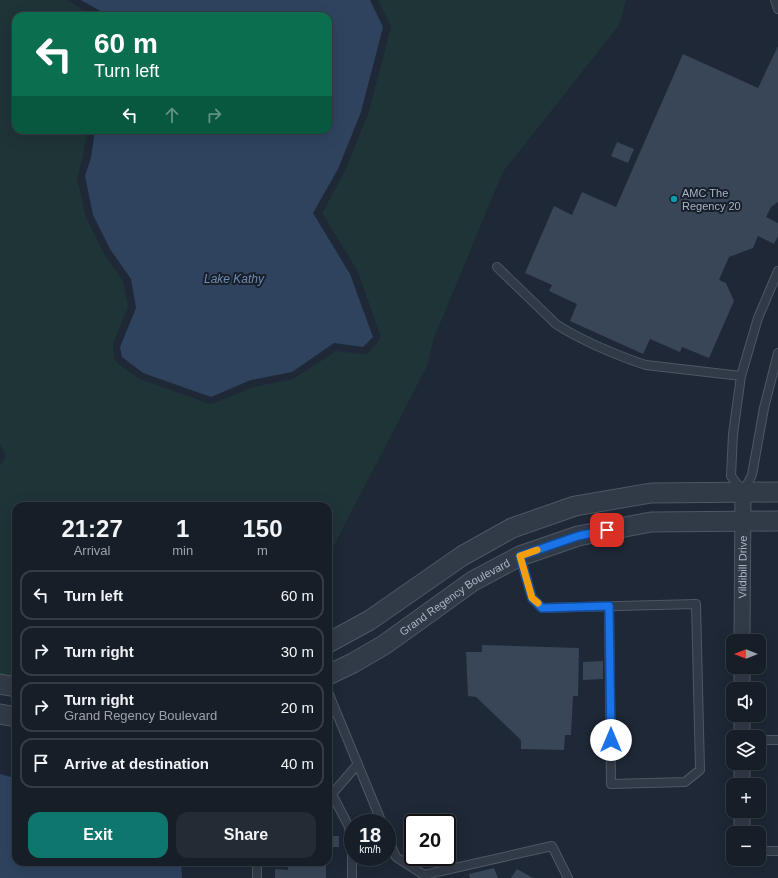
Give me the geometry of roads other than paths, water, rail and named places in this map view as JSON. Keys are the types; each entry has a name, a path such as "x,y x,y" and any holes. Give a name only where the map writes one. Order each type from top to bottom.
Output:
{"street":[{"name":"Vildibill Drive","path":"742,634 743,492"},
{"path":"332,641 370,620 462,556 512,528 576,506 651,493 778,492"},
{"name":"Grand Regency Boulevard","path":"332,673 384,645 472,581 520,556 578,536 651,522 743,520 778,521"},
{"path":"512,528 520,556"},
{"path":"0,684 12,686"},
{"path":"0,714 12,716"}],"lane":[{"path":"775,0 778,9"},
{"path":"497,267 556,324 573,335 632,361 646,365 741,376"},
{"path":"778,271 758,318 741,376 732,434 731,476 743,492 752,475 764,408 778,353"},
{"path":"520,556 532,598 542,608 609,606 696,604 700,770 685,782 611,784 609,606"},
{"path":"332,702 378,814"},
{"path":"766,740 778,740"},
{"path":"332,791 358,764"},
{"path":"332,797 349,827 352,845 352,878"},
{"path":"396,857 425,876 552,846 568,878"},
{"path":"766,851 778,851"},
{"path":"257,866 257,878"}],"water":[{"name":"Lake Kathy","path":"81,0 370,0 383,27 361,112 338,169 313,213 350,274 373,337 363,347 334,343 292,372 251,380 211,397 143,373 122,357 120,347 136,308 131,279 110,249 93,215 85,176 91,158 94,134 332,134 332,12 102,12"},
{"path":"0,774 12,777 12,866 181,866 182,878 0,878"}],"place":[{"name":"AMC The Regency 20","path":"674,199"}]}
